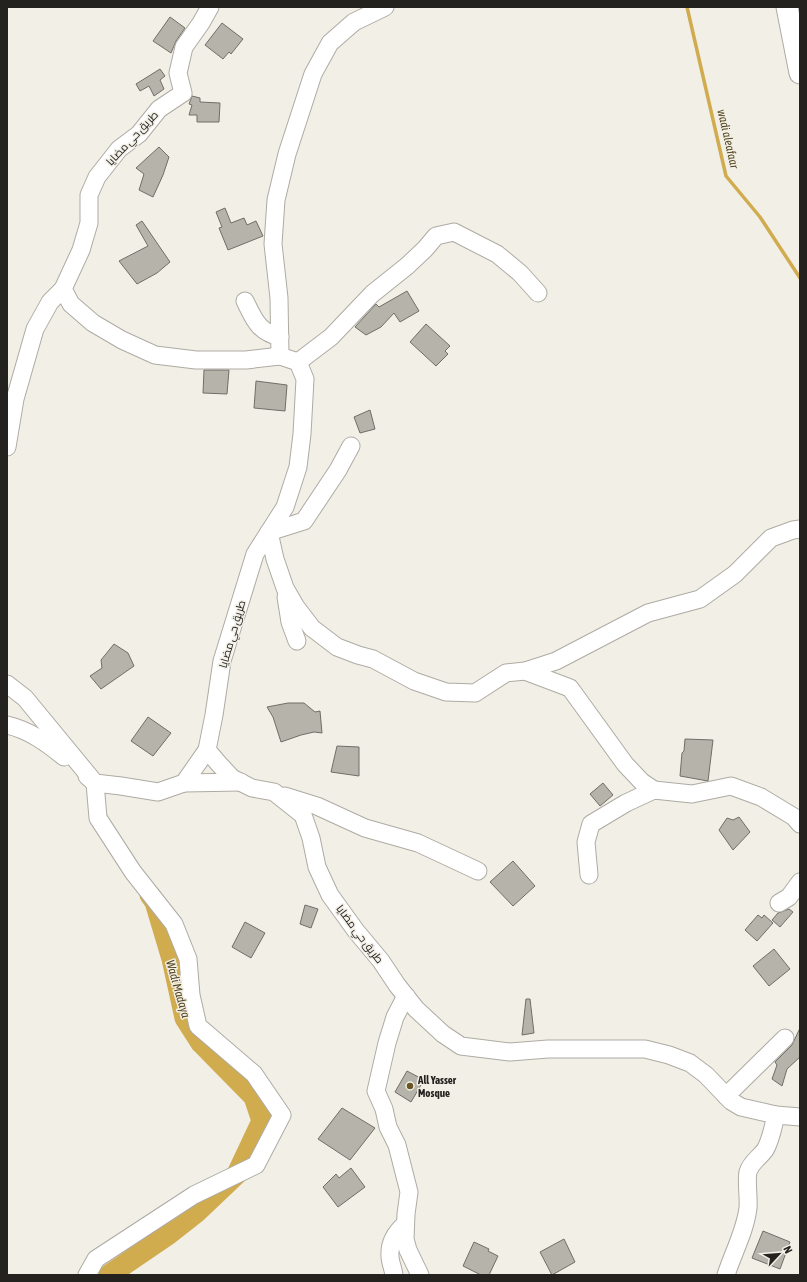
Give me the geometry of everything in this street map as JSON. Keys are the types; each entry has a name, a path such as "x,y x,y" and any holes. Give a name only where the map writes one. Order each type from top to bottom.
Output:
{"main road":[{"path":"787,7 800,73"}],"street":[{"name":"طريق حي مضايا","path":"63,289 81,250 89,223 89,195 97,177 119,149 139,134 159,109 182,93 178,73 184,48 210,7"},
{"path":"280,356 279,298 273,244 276,200 287,154 313,74 330,43 354,15 385,7"},
{"path":"7,447 16,399 35,329 50,302 63,289 71,304 93,323 122,340 155,355 196,360 246,360 280,356 298,362 331,337 372,294 407,266 436,236 454,232 497,254 520,273 538,293"},
{"path":"245,301 256,323 268,334 280,337"},
{"name":"طريق حي مضايا","path":"298,362 305,379 302,434 298,467 285,507 255,554 222,661 207,750 232,778 252,788 274,792 303,815 311,838 317,868 330,895 416,1008 443,1034 461,1046 510,1052 548,1049 645,1049 669,1055 690,1064 706,1074 731,1101 741,1107 776,1115 800,1117"},
{"path":"298,642 290,622 285,588 275,559 269,532 304,521 338,470 351,446"},
{"path":"285,588 296,607 312,628 337,647 373,659 414,681 440,690 446,692 475,693 506,673 524,671 556,661 648,613 700,599 735,574 771,538 800,529"},
{"path":"524,671 570,688 625,764 642,782 654,790 692,794 731,786 761,797 794,817 800,824"},
{"path":"7,684 25,698 95,782 98,818 133,872 174,924 188,959 191,996 198,1026 254,1074 282,1115 256,1165 194,1195 96,1259 87,1275"},
{"path":"7,725 20,728 48,744 95,782 158,792 184,783 241,782"},
{"path":"184,783 207,750"},
{"path":"589,875 586,842 591,824 626,803 654,790"},
{"path":"274,792 317,806 365,828 418,843 478,871"},
{"path":"779,903 788,897 800,882"},
{"path":"406,996 395,1016 376,1091 384,1109 388,1126 397,1145 409,1192 405,1224 405,1239 416,1270"},
{"path":"726,1096 785,1038"},
{"path":"726,1275 746,1221 749,1196 748,1173 752,1164 765,1150 771,1137 776,1115"},
{"path":"394,1275 390,1256 390,1246 396,1232 405,1224"}],"building":[{"path":"170,17 185,28 176,41 171,53 153,41"},
{"path":"222,23 243,39 231,54 229,52 223,59 205,45"},
{"path":"160,69 165,76 160,80 164,89 154,96 149,86 140,91 136,84"},
{"path":"192,96 200,98 200,102 220,103 219,122 197,122 197,115 189,115 192,105 189,104"},
{"path":"159,147 169,157 153,197 139,190 144,174 136,168"},
{"path":"225,208 231,223 244,218 247,225 256,221 263,236 228,250 219,228 222,227 216,212"},
{"path":"142,221 170,262 157,273 137,284 119,261 148,246 136,225"},
{"path":"407,291 419,311 400,322 394,313 381,327 366,335 355,327 376,304 379,307"},
{"path":"426,324 450,346 445,351 448,354 436,366 410,342"},
{"path":"204,370 229,370 227,394 203,393"},
{"path":"256,381 287,385 285,411 254,408"},
{"path":"370,410 375,429 360,433 354,417"},
{"path":"114,644 128,653 134,666 101,689 90,676 102,668 101,660"},
{"path":"288,703 304,703 315,712 320,711 322,733 314,732 281,742 273,717 267,707"},
{"path":"148,717 171,733 153,756 131,741"},
{"path":"685,739 713,740 708,781 680,776"},
{"path":"337,746 359,747 359,776 331,772"},
{"path":"603,783 613,795 600,806 590,794"},
{"path":"739,817 750,832 733,850 719,830 727,818 733,820"},
{"path":"513,861 535,886 513,906 490,882"},
{"path":"305,905 318,909 311,928 300,924"},
{"path":"789,909 793,912 780,927 772,920 778,913"},
{"path":"758,915 762,918 764,915 773,923 757,941 745,930"},
{"path":"245,922 265,933 251,958 232,947"},
{"path":"774,949 790,969 769,986 753,966"},
{"path":"526,999 530,999 534,1033 522,1035"},
{"path":"800,1028 800,1057 787,1069 782,1086 772,1079 777,1065 775,1062 792,1045"},
{"name":"All Yasser Mosque","path":"407,1071 424,1080 411,1102 395,1092"},
{"path":"342,1108 375,1128 350,1160 318,1139"},
{"path":"351,1168 365,1187 338,1207 323,1187 336,1174 339,1178"},
{"path":"763,1231 790,1242 780,1269 752,1258"},
{"path":"564,1239 575,1262 552,1275 540,1252"},
{"path":"474,1242 489,1249 488,1251 498,1256 489,1275 481,1275 463,1266"}],"waterway":[{"name":"wadi aleafaar","path":"687,7 726,176 760,217 800,278"},
{"name":"Wadi Madaya","path":"109,1275 169,1234 197,1212 237,1174 262,1121 254,1097 201,1043 185,1018 172,959 155,902 150,895"}],"place":[{"name":"All Yasser Mosque","path":"410,1086"}]}
